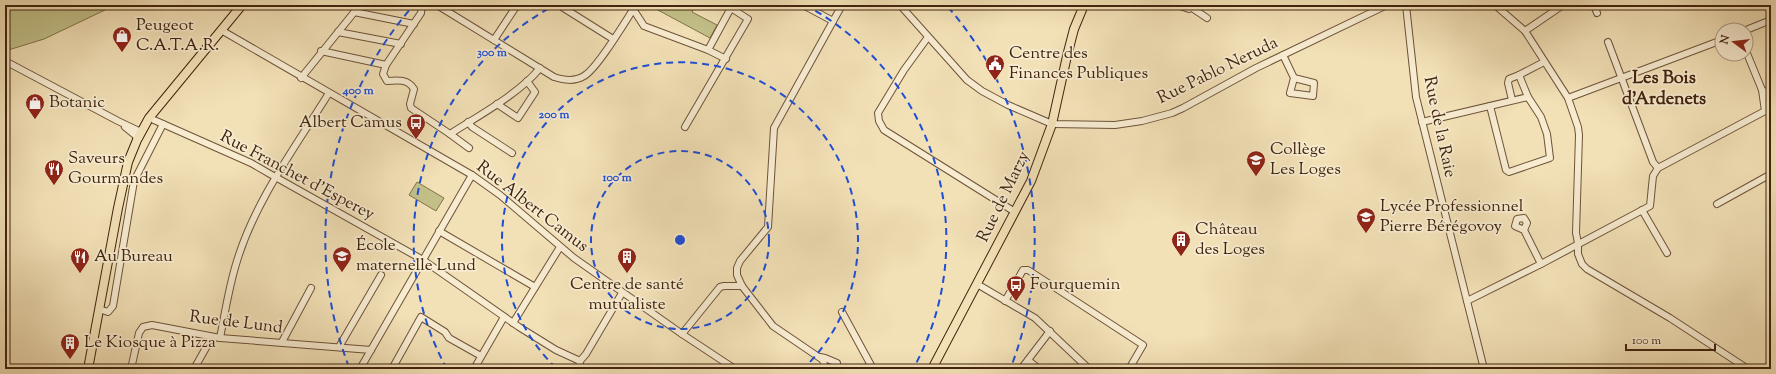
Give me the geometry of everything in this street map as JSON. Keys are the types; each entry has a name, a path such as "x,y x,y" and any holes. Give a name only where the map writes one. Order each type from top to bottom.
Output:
{"main road":[{"path":"88,369 128,162 137,140 163,100 242,5"},
{"name":"Rue de Marzy","path":"932,369 1031,181 1052,124 1074,29 1084,5"},
{"path":"130,164 163,100"},
{"path":"125,177 141,132"}],"street":[{"path":"302,78 321,51 360,5"},
{"path":"422,5 421,13 386,64 383,74 387,81 405,81 411,85 414,89 410,104 411,108 469,148"},
{"path":"437,5 554,77 565,81 575,80 585,76 595,67 635,7"},
{"path":"494,40 517,5"},
{"path":"803,5 833,21"},
{"path":"825,369 823,360 773,326 742,286 737,275 737,268 740,261 768,227 774,128 842,5"},
{"path":"900,5 967,80 982,91 1008,105 1052,124"},
{"path":"1177,5 1193,7 1207,18"},
{"name":"Rue Pablo Neruda","path":"1052,124 1115,125 1172,113 1192,104 1256,68 1387,5"},
{"name":"Rue de la Raie","path":"1406,5 1416,97 1484,369"},
{"path":"1494,5 1525,30 1568,98 1578,127 1576,233 1578,254 1582,264 1587,269 1670,318 1748,369"},
{"path":"1525,30 1563,5"},
{"path":"1594,5 1597,12"},
{"path":"562,7 613,39"},
{"path":"635,7 644,26 708,50 726,59"},
{"path":"685,127 748,19 732,7 708,50"},
{"path":"354,12 414,24"},
{"path":"1754,27 1771,20"},
{"name":"Rue Albert Camus","path":"221,30 472,175 500,194 560,247 622,293 735,369"},
{"path":"338,32 401,44"},
{"path":"928,37 904,70 883,104 878,113 879,121 884,130 1015,212"},
{"path":"1608,42 1653,162 1658,168"},
{"path":"1568,98 1714,43"},
{"path":"321,51 386,64"},
{"path":"1283,55 1294,78"},
{"path":"5,61 141,132"},
{"path":"1512,100 1509,79 1544,62"},
{"path":"1751,62 1762,90 1765,111"},
{"path":"450,134 497,104 527,81 540,68"},
{"path":"1490,106 1506,170 1509,172 1550,158 1547,134 1541,117 1528,97 1519,75"},
{"path":"497,104 518,118 535,92 527,81"},
{"path":"1762,90 1771,95"},
{"path":"220,338 237,261 247,235 276,177 329,93"},
{"path":"1422,122 1528,97"},
{"path":"1467,301 1541,264 1650,206 1653,176 1658,168 1771,107"},
{"name":"Rue Franchet d'Esperey","path":"154,120 251,163 423,260 512,323 556,350 580,361"},
{"path":"118,121 136,136 137,140"},
{"path":"468,122 472,127 512,153"},
{"path":"99,310 108,312 113,306 134,181 163,124"},
{"path":"1717,204 1771,174"},
{"path":"362,368 472,175"},
{"path":"1642,210 1667,253"},
{"path":"1524,230 1541,264"},
{"path":"439,231 535,287"},
{"path":"512,323 560,247"},
{"path":"1005,301 1023,270 1028,270 1143,345 1129,369"},
{"path":"339,347 382,275"},
{"path":"977,284 1035,318 1089,369"},
{"path":"682,334 720,287 742,286"},
{"path":"282,342 311,288"},
{"path":"579,369 580,361 586,354 622,293"},
{"path":"842,312 873,369"},
{"path":"392,369 421,317 445,332 449,338 482,356"},
{"path":"474,369 504,317"},
{"name":"Rue de Lund","path":"131,369 139,333 143,327 152,325 220,338 371,350"},
{"path":"1021,369 1050,331"},
{"path":"194,369 212,337"},
{"path":"819,357 837,363 836,369"},
{"path":"1028,360 1039,369"}],"shaded area":[{"path":"5,5 110,5 105,10 44,39 5,51"},
{"path":"658,5 696,5 692,12 717,25 710,38 656,9"},
{"path":"417,182 444,198 436,211 409,195"}],"place":[{"name":"Peugeot C.A.T.A.R.","path":"122,53"},
{"name":"Centre des Finances Publiques","path":"995,81"},
{"name":"Botanic","path":"35,120"},
{"name":"Albert Camus","path":"416,140"},
{"name":"Collège Les Loges","path":"1256,177"},
{"name":"Saveurs Gourmandes","path":"54,186"},
{"name":"Lycée Professionnel Pierre Bérégovoy","path":"1366,234"},
{"name":"Château des Loges","path":"1181,257"},
{"name":"École maternelle Lund","path":"342,273"},
{"name":"Au Bureau","path":"80,274"},
{"name":"Centre de santé mutualiste","path":"627,274"},
{"name":"Fourquemin","path":"1016,302"},
{"name":"Le Kiosque à Pizza","path":"70,360"}],"district":[{"name":"Les Bois d'Ardenets","path":"1664,89"}]}
